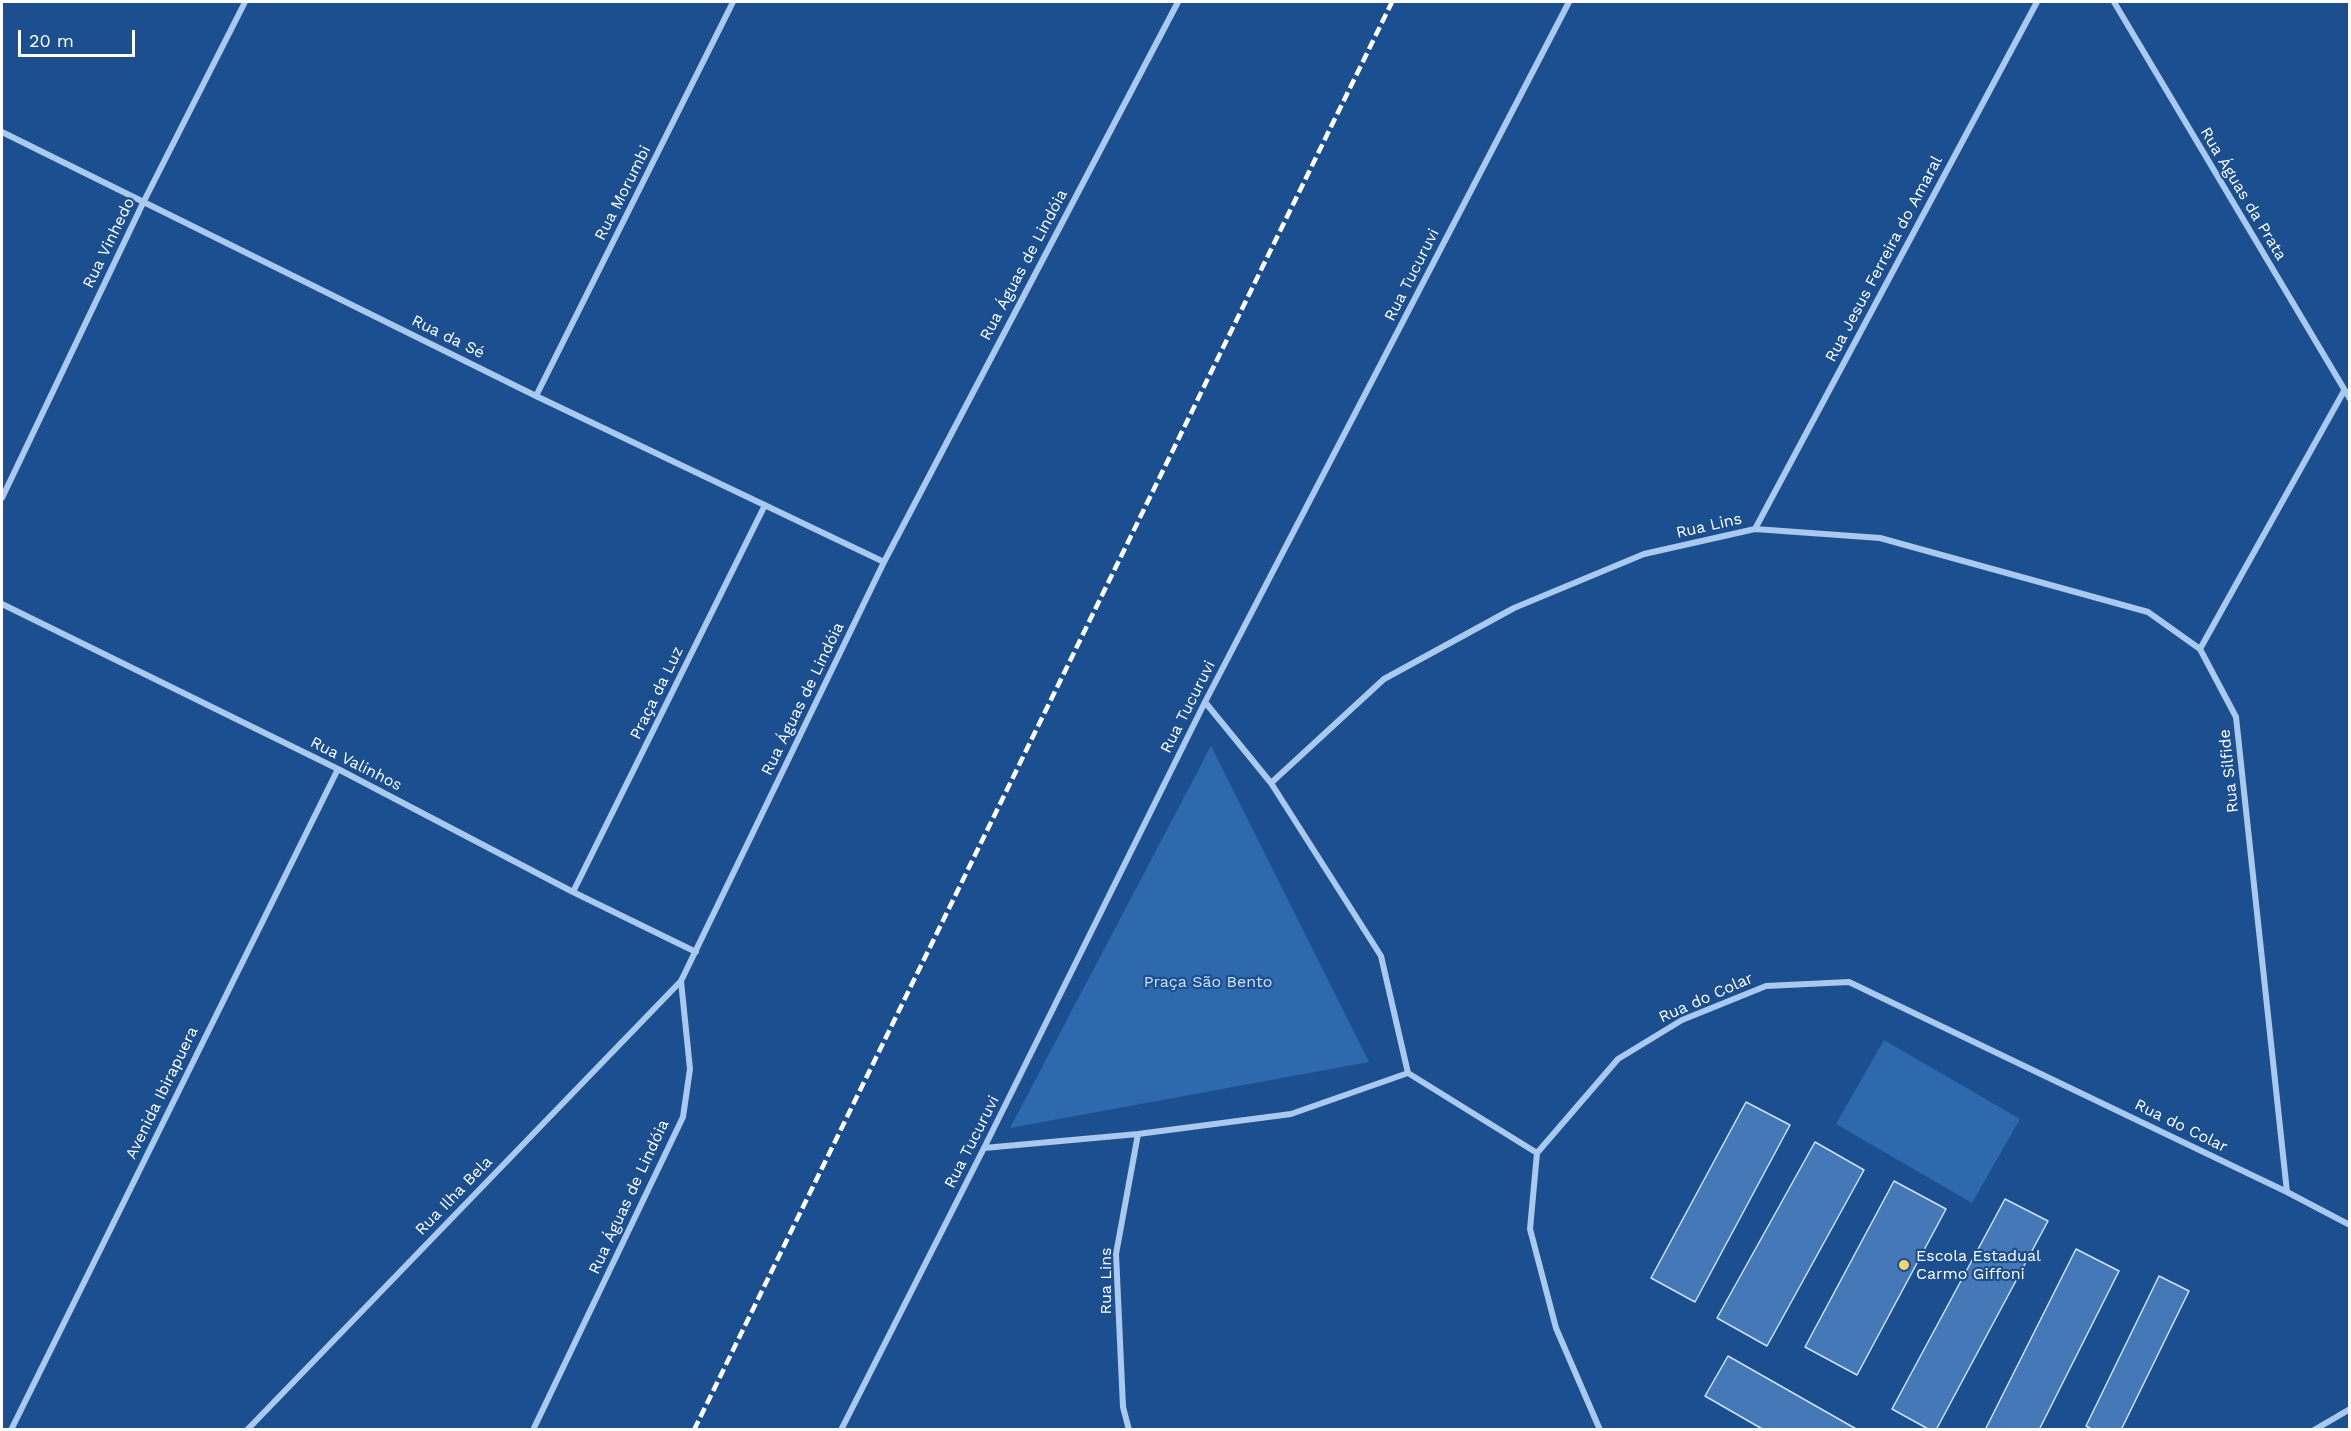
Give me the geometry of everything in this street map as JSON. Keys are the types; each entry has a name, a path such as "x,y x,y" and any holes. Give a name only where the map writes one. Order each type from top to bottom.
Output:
{"street":[{"name":"Rua Vinhedo","path":"2,498 143,203 245,2"},
{"name":"Rua Morumbi","path":"536,396 733,2"},
{"name":"Rua Águas de Lindóia","path":"533,1430 683,1117 690,1069 681,981 884,562 1178,2"},
{"name":"Rua Tucuruvi","path":"841,1430 1205,702 1569,2"},
{"name":"Rua Jesus Ferreira do Amaral","path":"1755,529 2037,2"},
{"name":"Rua Águas da Prata","path":"2114,2 2349,399"},
{"name":"Rua da Sé","path":"2,132 536,396 884,562"},
{"path":"2200,649 2344,391"},
{"name":"Praça da Luz","path":"573,892 765,505"},
{"name":"Rua Lins","path":"1271,783 1384,679 1514,608 1644,554 1755,529 1880,538 2148,612 2200,649"},
{"name":"Rua Valinhos","path":"2,604 338,769 573,892 696,952"},
{"name":"Rua Sílfide","path":"2200,649 2236,717 2288,1192"},
{"path":"1205,702 1271,783 1381,956 1408,1074 1537,1153 1530,1229 1556,1328 1600,1430"},
{"name":"Avenida Ibirapuera","path":"11,1430 338,769"},
{"name":"Rua Ilha Bela","path":"247,1430 681,981"},
{"name":"Rua do Colar","path":"1537,1153 1618,1059 1682,1020 1766,986 1849,982 2288,1192 2349,1225"},
{"path":"984,1148 1138,1134 1291,1114 1408,1074"},
{"name":"Rua Lins","path":"1129,1430 1123,1407 1116,1254 1138,1134"},
{"path":"2314,1430 2349,1408"}],"green space":[{"name":"Praça São Bento","path":"1211,746 1369,1062 1010,1128"},
{"path":"1884,1040 2020,1119 1972,1203 1836,1124"}],"building":[{"path":"1746,1102 1790,1125 1695,1302 1651,1278"},
{"path":"1815,1142 1864,1170 1767,1346 1717,1318"},
{"path":"1894,1181 1946,1209 1857,1375 1805,1347"},
{"path":"2005,1199 2048,1221 1936,1430 1930,1430 1892,1409"},
{"path":"2076,1249 2119,1271 2039,1430 1985,1430"},
{"path":"2159,1276 2189,1291 2121,1430 2093,1430 2086,1426"},
{"path":"1728,1356 1858,1430 1764,1430 1705,1396"}],"railway":[{"path":"694,1430 1392,2"}],"place":[{"name":"Escola Estadual Carmo Giffoni","path":"1904,1265"}]}
